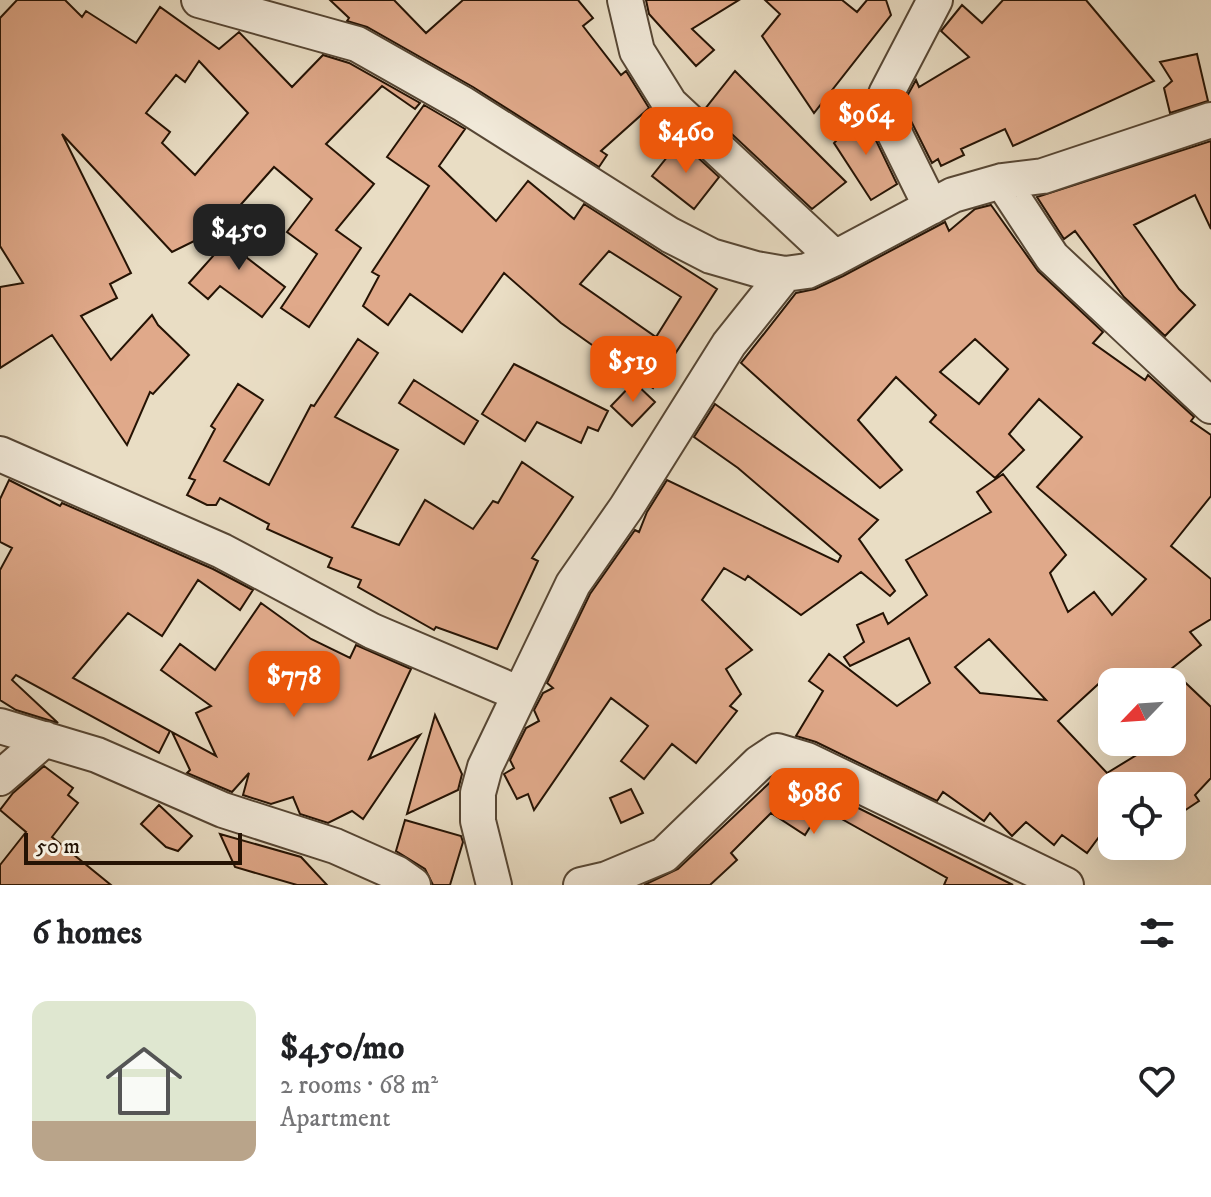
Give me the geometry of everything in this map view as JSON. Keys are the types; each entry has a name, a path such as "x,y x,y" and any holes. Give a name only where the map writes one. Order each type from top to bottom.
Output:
{"street":[{"path":"199,0 357,44 463,104 670,235 711,256 785,274 807,271 835,258 953,195 1002,181 1043,176 1211,120"},
{"path":"625,0 637,51 670,104 835,258"},
{"path":"931,207 888,120 886,94 935,0"},
{"path":"1002,181 1052,257 1211,406"},
{"path":"494,885 478,821 478,793 485,767 573,584 626,508 729,344 785,274"},
{"path":"0,454 222,551 372,631 520,694"},
{"path":"0,726 97,755 223,810 335,846 396,873 413,885"},
{"path":"0,778 45,739"},
{"path":"581,885 607,879 664,855 759,763 777,751 807,760 1066,885"}],"building":[{"path":"17,0 65,0 82,17 86,11 136,43 160,7 219,49 239,32 292,87 323,55 349,63 420,103 415,109 382,86 326,144 374,184 336,230 361,248 309,327 281,308 317,254 287,232 312,199 274,167 236,210 243,217 172,252 62,134 131,273 110,284 117,298 81,316 111,360 152,315 189,355 153,394 150,392 127,445 52,335 0,368 0,287 23,283 0,246 0,18","holes":["199,61 248,113 195,175 162,143 170,132 146,113 176,75 185,82"]},
{"path":"330,0 394,0 426,33 463,0 578,0 593,18 583,26 621,75 626,71 649,108 601,151 607,155 599,167 473,87 367,27 347,21 349,18"},
{"path":"646,0 739,0 692,29 714,50 696,66 649,14"},
{"path":"765,0 842,0 857,12 867,0 886,0 891,15 814,113 762,36 780,14"},
{"path":"1003,0 1086,0 1154,81 1013,146 1005,129 961,149 964,155 941,166 938,159 932,163 908,115 906,98 916,80 919,87 969,57 941,31 962,5 982,23"},
{"path":"1197,54 1208,101 1170,113 1164,88 1172,81 1160,62"},
{"path":"735,71 846,182 812,209 705,109"},
{"path":"424,105 465,129 439,166 496,221 528,181 574,219 584,204 717,289 653,388 561,323 504,273 462,332 410,294 388,325 363,306 379,276 372,272 429,186 387,157","holes":["609,251 681,297 656,337 580,284"]},
{"path":"867,108 870,128 897,184 871,200 834,143"},
{"path":"680,141 719,177 694,209 652,176"},
{"path":"1211,141 1211,229 1195,195 1134,225 1179,289 1195,305 1165,336 1124,297 1075,231 1064,239 1037,197"},
{"path":"991,205 1038,271 1103,332 1093,343 1145,380 1148,375 1194,417 1191,421 1211,435 1211,496 1171,546 1211,579 1211,619 1190,632 1201,645 1172,668 1098,668 1098,684 1058,721 1106,772 1098,772 1098,838 1087,853 1062,835 1054,845 1026,822 1012,836 990,813 984,821 943,792 937,801 816,742 796,736 823,691 809,681 829,654 897,706 930,683 909,638 850,666 844,657 864,642 857,625 883,613 888,624 927,595 906,560 991,512 977,492 1003,474 1066,555 1050,573 1068,612 1094,592 1112,615 1146,579 1037,487 1082,437 1039,399 1009,434 1024,450 995,478 930,422 936,415 896,377 858,420 902,470 880,488 741,363 796,293 815,289 843,276 945,222 949,231 975,209","holes":["975,339 1008,369 979,404 940,372","989,639 1046,700 980,693 955,667"]},
{"path":"246,219 265,236 246,257 285,287 262,317 220,286 208,299 189,283"},
{"path":"358,339 378,353 335,417 398,450 352,527 399,545 425,500 473,529 493,501 498,503 522,462 573,497 532,558 538,561 497,649 436,627 434,630 358,587 361,580 328,567 332,558 267,529 269,524 220,498 216,505 207,505 187,495 195,480 189,478 215,429 211,426 238,384 263,400 224,461 269,485 311,405 314,406"},
{"path":"514,364 608,411 598,431 588,427 581,443 537,422 525,441 482,414"},
{"path":"414,380 478,421 464,444 399,403"},
{"path":"634,382 655,402 632,426 611,406"},
{"path":"715,404 878,520 859,539 895,591 890,596 861,572 801,615 748,576 745,580 724,568 702,600 752,650 726,669 741,694 730,706 737,711 696,763 672,744 644,779 621,761 648,726 611,698 534,810 528,794 517,799 504,774 514,768 510,760 526,728 539,721 534,710 543,693 553,688 547,683 590,594 635,530 639,532 647,512 667,480 838,562 841,556 738,468 694,437"},
{"path":"9,480 60,506 62,503 213,569 253,590 240,610 198,580 162,636 128,613 73,678 170,731 159,753 16,675 12,680 58,723 16,710 0,700 0,570 12,548 0,542 0,499"},
{"path":"261,603 311,639 350,658 356,645 411,669 369,759 420,735 363,819 352,811 328,823 300,814 293,797 271,804 243,795 249,773 232,792 187,773 190,770 172,732 216,756 196,713 211,706 161,670 180,644 215,670"},
{"path":"1186,683 1211,707 1211,778 1195,795 1199,801 1186,810 1186,772 1109,772 1135,756 1186,756"},
{"path":"435,715 462,774 458,790 407,814"},
{"path":"44,766 73,788 68,795 78,803 52,837 111,885 0,885 0,865 26,832 0,810 13,793"},
{"path":"780,773 800,779 1013,885 944,885 947,878 822,808 805,835 771,813 731,853 737,860 710,885 644,885 678,869"},
{"path":"631,789 643,813 621,823 610,798"},
{"path":"159,805 192,836 178,851 166,847 141,824"},
{"path":"405,820 461,836 463,842 450,885 433,885 425,869 396,851"},
{"path":"220,834 301,857 327,885 297,885 235,867"}]}
